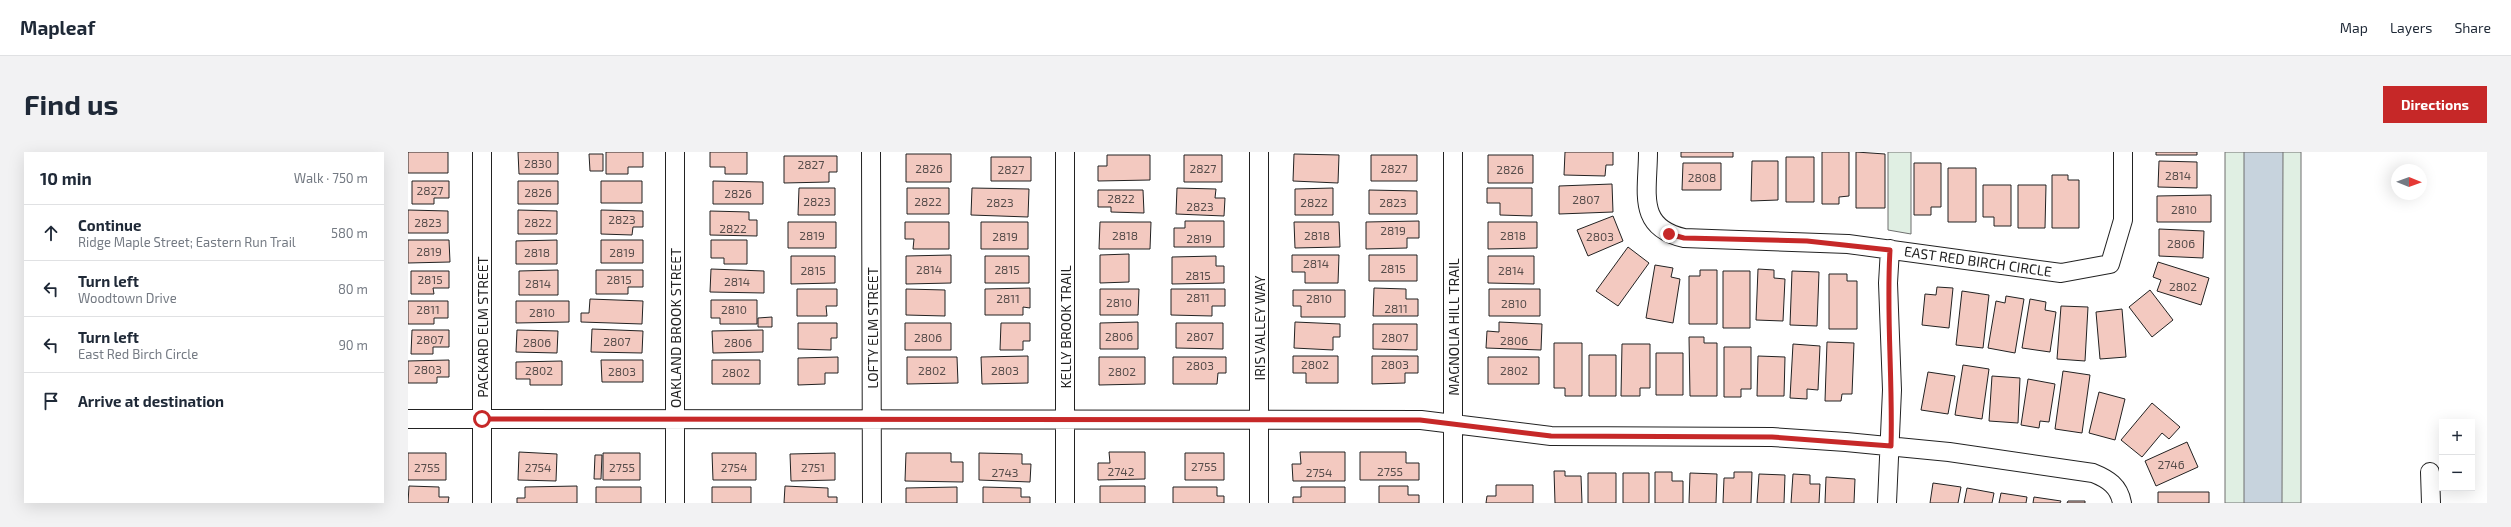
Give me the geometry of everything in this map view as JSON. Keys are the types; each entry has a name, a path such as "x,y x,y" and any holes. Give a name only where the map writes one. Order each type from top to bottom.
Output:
{"street":[{"name":"PACKARD ELM STREET","path":"482,152 482,503"},
{"name":"OAKLAND BROOK STREET","path":"675,152 675,503"},
{"name":"LOFTY ELM STREET","path":"872,152 872,503"},
{"name":"KELLY BROOK TRAIL","path":"1065,152 1065,503"},
{"name":"IRIS VALLEY WAY","path":"1259,503 1260,152"},
{"name":"MAGNOLIA HILL TRAIL","path":"1453,152 1453,503"},
{"name":"EAST RED BIRCH CIRCLE","path":"1648,152 1648,203 1650,217 1657,227 1669,234 1684,238 1807,241 1890,250 2061,273 2110,264 2123,220 2123,152"},
{"path":"1887,503 1891,446 1892,390 1888,283 1890,250"},
{"path":"408,419 1420,420 1453,422 1511,432 1551,436 1772,437 1891,446 2093,473 2107,478 2114,485 2120,495 2122,503"},
{"path":"2430,472 2431,503"}],"green space":[{"path":"1888,152 1911,152 1911,234 1888,230"},
{"path":"2225,152 2301,152 2301,503 2225,503"}],"shaded area":[{"path":"2244,152 2283,152 2282,503 2244,503"}],"building":[{"path":"408,152 448,152 448,173 408,173"},
{"path":"518,152 558,152 558,174 519,174"},
{"path":"606,152 643,152 643,167 628,167 628,174 606,174"},
{"path":"710,152 747,152 747,174 725,174 725,167 710,167"},
{"path":"1565,152 1613,152 1613,165 1606,165 1605,176 1564,175"},
{"path":"1681,152 1733,152 1733,157 1681,157"},
{"path":"1822,152 1849,152 1849,196 1839,197 1839,204 1822,204"},
{"path":"1856,152 1885,154 1885,208 1856,208"},
{"path":"2156,152 2197,152 2197,155 2156,155"},
{"path":"589,154 603,154 603,171 590,171"},
{"path":"906,154 951,154 951,182 906,182"},
{"path":"1294,154 1339,155 1338,183 1293,181"},
{"path":"1107,155 1150,155 1150,180 1098,181 1098,166 1107,166"},
{"path":"1184,155 1222,155 1222,182 1184,182"},
{"path":"1371,155 1417,155 1417,181 1371,181"},
{"path":"1488,155 1533,155 1533,183 1488,183"},
{"path":"784,156 837,156 837,172 829,172 829,182 784,183"},
{"path":"991,157 1031,157 1031,181 991,181"},
{"path":"1786,157 1814,157 1814,202 1786,202"},
{"path":"1752,161 1778,161 1778,200 1751,201"},
{"path":"2159,161 2197,162 2197,188 2158,187"},
{"path":"1683,163 1721,163 1721,190 1682,190"},
{"path":"1914,163 1941,163 1941,207 1931,207 1931,215 1914,215"},
{"path":"1948,168 1976,168 1976,222 1948,222"},
{"path":"2052,175 2068,175 2068,180 2079,180 2079,228 2052,228"},
{"path":"412,181 449,181 449,198 434,198 434,204 412,204"},
{"path":"518,181 558,181 558,204 518,204"},
{"path":"601,181 642,181 642,203 601,203"},
{"path":"713,181 763,182 763,204 713,204"},
{"path":"1612,184 1613,212 1559,214 1559,186"},
{"path":"1983,185 2011,185 2011,226 1994,226 1994,217 1983,217"},
{"path":"2018,185 2046,185 2045,228 2018,228"},
{"path":"799,188 835,188 835,215 798,215"},
{"path":"907,188 949,188 949,214 907,214"},
{"path":"972,188 1029,189 1028,217 971,215"},
{"path":"1177,188 1216,189 1215,198 1225,198 1224,216 1176,214"},
{"path":"1333,188 1333,215 1295,215 1295,189"},
{"path":"1487,188 1532,188 1532,216 1500,215 1500,203 1487,203"},
{"path":"1098,190 1143,190 1144,213 1111,212 1111,207 1098,207"},
{"path":"1369,190 1417,191 1417,214 1369,214"},
{"path":"2211,195 2211,222 2157,222 2157,196"},
{"path":"408,210 448,211 448,233 408,233"},
{"path":"518,210 557,211 557,234 518,234"},
{"path":"601,210 643,211 643,227 633,227 632,235 601,234"},
{"path":"710,211 749,212 749,220 757,220 757,236 710,235"},
{"path":"1613,216 1623,241 1588,256 1577,230"},
{"path":"1185,221 1224,221 1224,247 1174,247 1174,228 1185,228"},
{"path":"1419,221 1419,238 1407,238 1407,248 1366,249 1366,222"},
{"path":"788,222 836,222 836,248 788,248"},
{"path":"905,222 949,222 949,249 913,249 914,239 905,239"},
{"path":"981,222 1028,222 1028,249 981,249"},
{"path":"1100,222 1151,222 1150,249 1099,249"},
{"path":"1294,222 1339,222 1340,247 1295,248"},
{"path":"1488,222 1537,222 1537,248 1488,249"},
{"path":"2159,229 2204,231 2203,258 2159,256"},
{"path":"408,240 449,240 450,262 408,263"},
{"path":"557,240 557,264 516,264 516,241"},
{"path":"601,240 643,240 643,263 601,263"},
{"path":"711,240 747,240 747,264 724,264 724,258 711,258"},
{"path":"1628,247 1649,263 1618,306 1596,291"},
{"path":"1129,254 1129,282 1100,283 1100,255"},
{"path":"951,255 951,283 906,284 906,256"},
{"path":"1292,255 1339,255 1338,283 1305,283 1305,272 1292,272"},
{"path":"1369,255 1417,255 1417,281 1369,281"},
{"path":"791,256 835,256 835,283 791,284"},
{"path":"985,256 1029,256 1029,283 985,283"},
{"path":"1216,256 1216,266 1224,266 1224,283 1172,284 1172,257"},
{"path":"1488,256 1534,256 1534,284 1488,283"},
{"path":"2158,262 2209,278 2201,305 2157,291 2161,280 2153,277"},
{"path":"1655,265 1673,268 1671,277 1680,279 1673,323 1646,318"},
{"path":"711,269 764,271 764,293 710,292"},
{"path":"1758,269 1774,270 1774,278 1785,279 1783,321 1756,320"},
{"path":"558,270 558,295 519,295 519,271"},
{"path":"596,270 643,270 643,287 628,287 628,294 596,294"},
{"path":"1700,270 1717,270 1717,324 1689,324 1689,276 1700,276"},
{"path":"411,271 449,271 449,288 433,288 434,294 411,294"},
{"path":"1723,271 1750,271 1750,328 1723,328"},
{"path":"1792,271 1819,272 1817,326 1790,325"},
{"path":"1829,274 1847,274 1847,281 1857,281 1857,329 1829,329"},
{"path":"1937,287 1953,288 1949,328 1922,325 1925,294 1936,295"},
{"path":"1030,288 1030,308 1023,307 1023,315 985,315 985,289"},
{"path":"1374,288 1406,289 1406,299 1418,299 1418,316 1373,316"},
{"path":"797,289 837,289 837,306 826,306 827,316 797,316"},
{"path":"906,289 945,290 945,316 906,315"},
{"path":"1100,289 1139,289 1138,315 1100,315"},
{"path":"1171,289 1225,289 1225,306 1212,306 1212,316 1171,315"},
{"path":"1489,289 1540,289 1540,316 1489,316"},
{"path":"1293,290 1345,290 1345,317 1301,317 1301,306 1293,306"},
{"path":"2150,290 2173,320 2152,337 2129,307"},
{"path":"1962,291 1989,295 1983,348 1956,345"},
{"path":"2006,296 2024,299 2015,353 1988,348 1996,301 2005,303"},
{"path":"590,299 643,301 642,324 581,322 581,313 589,313"},
{"path":"2030,299 2046,302 2045,310 2056,312 2050,352 2022,348"},
{"path":"711,300 757,300 757,324 720,324 720,318 711,318"},
{"path":"408,301 448,301 448,318 434,318 434,324 408,324"},
{"path":"516,301 569,301 569,322 516,323"},
{"path":"2061,306 2088,307 2085,361 2057,359"},
{"path":"2122,309 2126,357 2100,359 2096,312"},
{"path":"772,317 772,327 758,327 758,318"},
{"path":"1138,322 1138,349 1100,349 1100,323"},
{"path":"1295,322 1340,324 1340,337 1333,337 1333,350 1294,348"},
{"path":"1499,322 1542,324 1541,350 1486,348 1487,331 1499,332"},
{"path":"798,323 837,323 837,338 831,338 831,350 798,349"},
{"path":"905,323 951,323 951,350 905,350"},
{"path":"1001,323 1030,323 1030,341 1023,341 1023,350 1000,350"},
{"path":"1176,323 1223,323 1223,349 1176,348"},
{"path":"1373,324 1417,324 1417,350 1373,349"},
{"path":"592,329 643,331 642,353 591,352"},
{"path":"412,330 449,330 449,347 433,347 433,354 411,354"},
{"path":"517,330 558,331 557,353 516,352"},
{"path":"763,330 763,352 713,353 712,331"},
{"path":"1689,337 1704,337 1704,343 1717,343 1717,396 1690,396"},
{"path":"1827,342 1854,343 1852,394 1842,394 1841,401 1825,401"},
{"path":"1554,343 1582,343 1582,396 1565,396 1565,388 1554,388"},
{"path":"1622,344 1650,344 1650,388 1640,388 1640,396 1621,396"},
{"path":"1793,344 1820,346 1818,390 1807,389 1807,399 1790,398"},
{"path":"1724,347 1751,347 1751,389 1741,389 1741,397 1724,397"},
{"path":"1656,353 1683,353 1683,395 1656,395"},
{"path":"1589,355 1616,355 1616,396 1589,396"},
{"path":"1028,356 1028,383 982,384 981,357"},
{"path":"1293,356 1338,356 1338,383 1306,383 1306,373 1293,373"},
{"path":"1372,356 1418,356 1418,373 1405,373 1405,383 1372,384"},
{"path":"1758,356 1785,357 1784,396 1757,396"},
{"path":"838,357 838,373 825,373 825,384 798,385 798,358"},
{"path":"907,357 957,357 958,383 907,384"},
{"path":"1099,357 1145,357 1145,384 1099,385"},
{"path":"1173,357 1226,357 1226,373 1218,373 1217,384 1173,384"},
{"path":"1488,357 1539,357 1539,384 1488,384"},
{"path":"449,360 449,377 437,377 437,383 408,383 408,361"},
{"path":"601,360 643,360 643,382 602,382"},
{"path":"712,360 760,360 760,384 712,384"},
{"path":"562,361 562,385 530,385 530,379 516,379 516,362"},
{"path":"1963,365 1989,369 1982,419 1955,415"},
{"path":"2063,371 2090,375 2082,433 2055,429"},
{"path":"1928,372 1955,376 1948,414 1921,410"},
{"path":"1992,376 2020,378 2018,423 1989,421"},
{"path":"2028,379 2055,384 2049,422 2040,421 2039,428 2021,425"},
{"path":"2099,392 2125,399 2115,440 2089,433"},
{"path":"2152,403 2180,427 2169,439 2162,433 2142,457 2121,440"},
{"path":"2187,442 2198,467 2156,486 2145,461"},
{"path":"519,452 557,454 556,481 518,480"},
{"path":"1109,452 1145,452 1145,479 1098,480 1098,463 1110,463"},
{"path":"1300,452 1345,452 1345,481 1293,481 1292,464 1301,464"},
{"path":"1360,452 1406,452 1406,463 1419,463 1419,480 1360,480"},
{"path":"408,453 446,453 446,480 408,480"},
{"path":"603,453 640,453 640,480 603,480"},
{"path":"712,453 756,453 756,480 713,480"},
{"path":"835,453 835,480 791,481 790,454"},
{"path":"906,453 951,453 951,462 963,462 963,482 905,481"},
{"path":"979,453 1022,454 1022,464 1031,464 1030,482 979,480"},
{"path":"1185,453 1224,453 1224,480 1185,480"},
{"path":"595,455 602,455 601,479 594,479"},
{"path":"1554,471 1565,471 1565,476 1581,476 1582,503 1555,503"},
{"path":"1655,472 1672,472 1672,481 1683,481 1683,503 1655,503"},
{"path":"1734,472 1752,472 1751,503 1723,503 1724,478 1734,478"},
{"path":"1588,473 1616,473 1616,503 1588,503"},
{"path":"1623,473 1649,473 1649,503 1623,503"},
{"path":"1690,473 1717,474 1716,503 1689,503"},
{"path":"1759,474 1785,475 1784,503 1757,503"},
{"path":"1793,474 1810,475 1810,484 1820,484 1819,503 1791,503"},
{"path":"1826,477 1855,479 1854,503 1825,503"},
{"path":"1933,483 1961,487 1958,503 1930,503"},
{"path":"1496,485 1533,485 1533,503 1486,503 1487,496 1496,496"},
{"path":"409,486 439,487 439,497 449,497 448,503 408,503"},
{"path":"577,486 577,503 517,503 517,498 525,498 525,487"},
{"path":"785,486 828,488 828,497 837,497 837,503 784,503"},
{"path":"1100,486 1145,486 1145,503 1100,503"},
{"path":"1379,486 1408,486 1408,495 1419,495 1419,503 1379,503"},
{"path":"596,487 641,487 641,503 596,503"},
{"path":"712,487 751,487 751,503 712,503"},
{"path":"957,487 957,503 906,503 906,488"},
{"path":"983,487 1021,488 1021,497 1030,497 1030,503 983,503"},
{"path":"1173,487 1217,487 1217,496 1224,496 1224,503 1173,503"},
{"path":"1301,487 1345,487 1345,503 1293,503 1293,497 1301,497"},
{"path":"1967,488 1994,493 1992,503 1964,503"},
{"path":"2158,492 2209,492 2209,503 2158,503"},
{"path":"2001,493 2027,497 2026,503 1999,503"},
{"path":"2034,497 2061,501 2060,503 2033,503"},
{"path":"2068,501 2085,501 2085,503 2067,503"}],"route":[{"path":"482,419 1420,420 1453,422 1511,432 1551,436 1772,437 1891,446 1892,390 1888,283 1890,250 1848,244 1807,241 1684,238 1669,234"}]}
